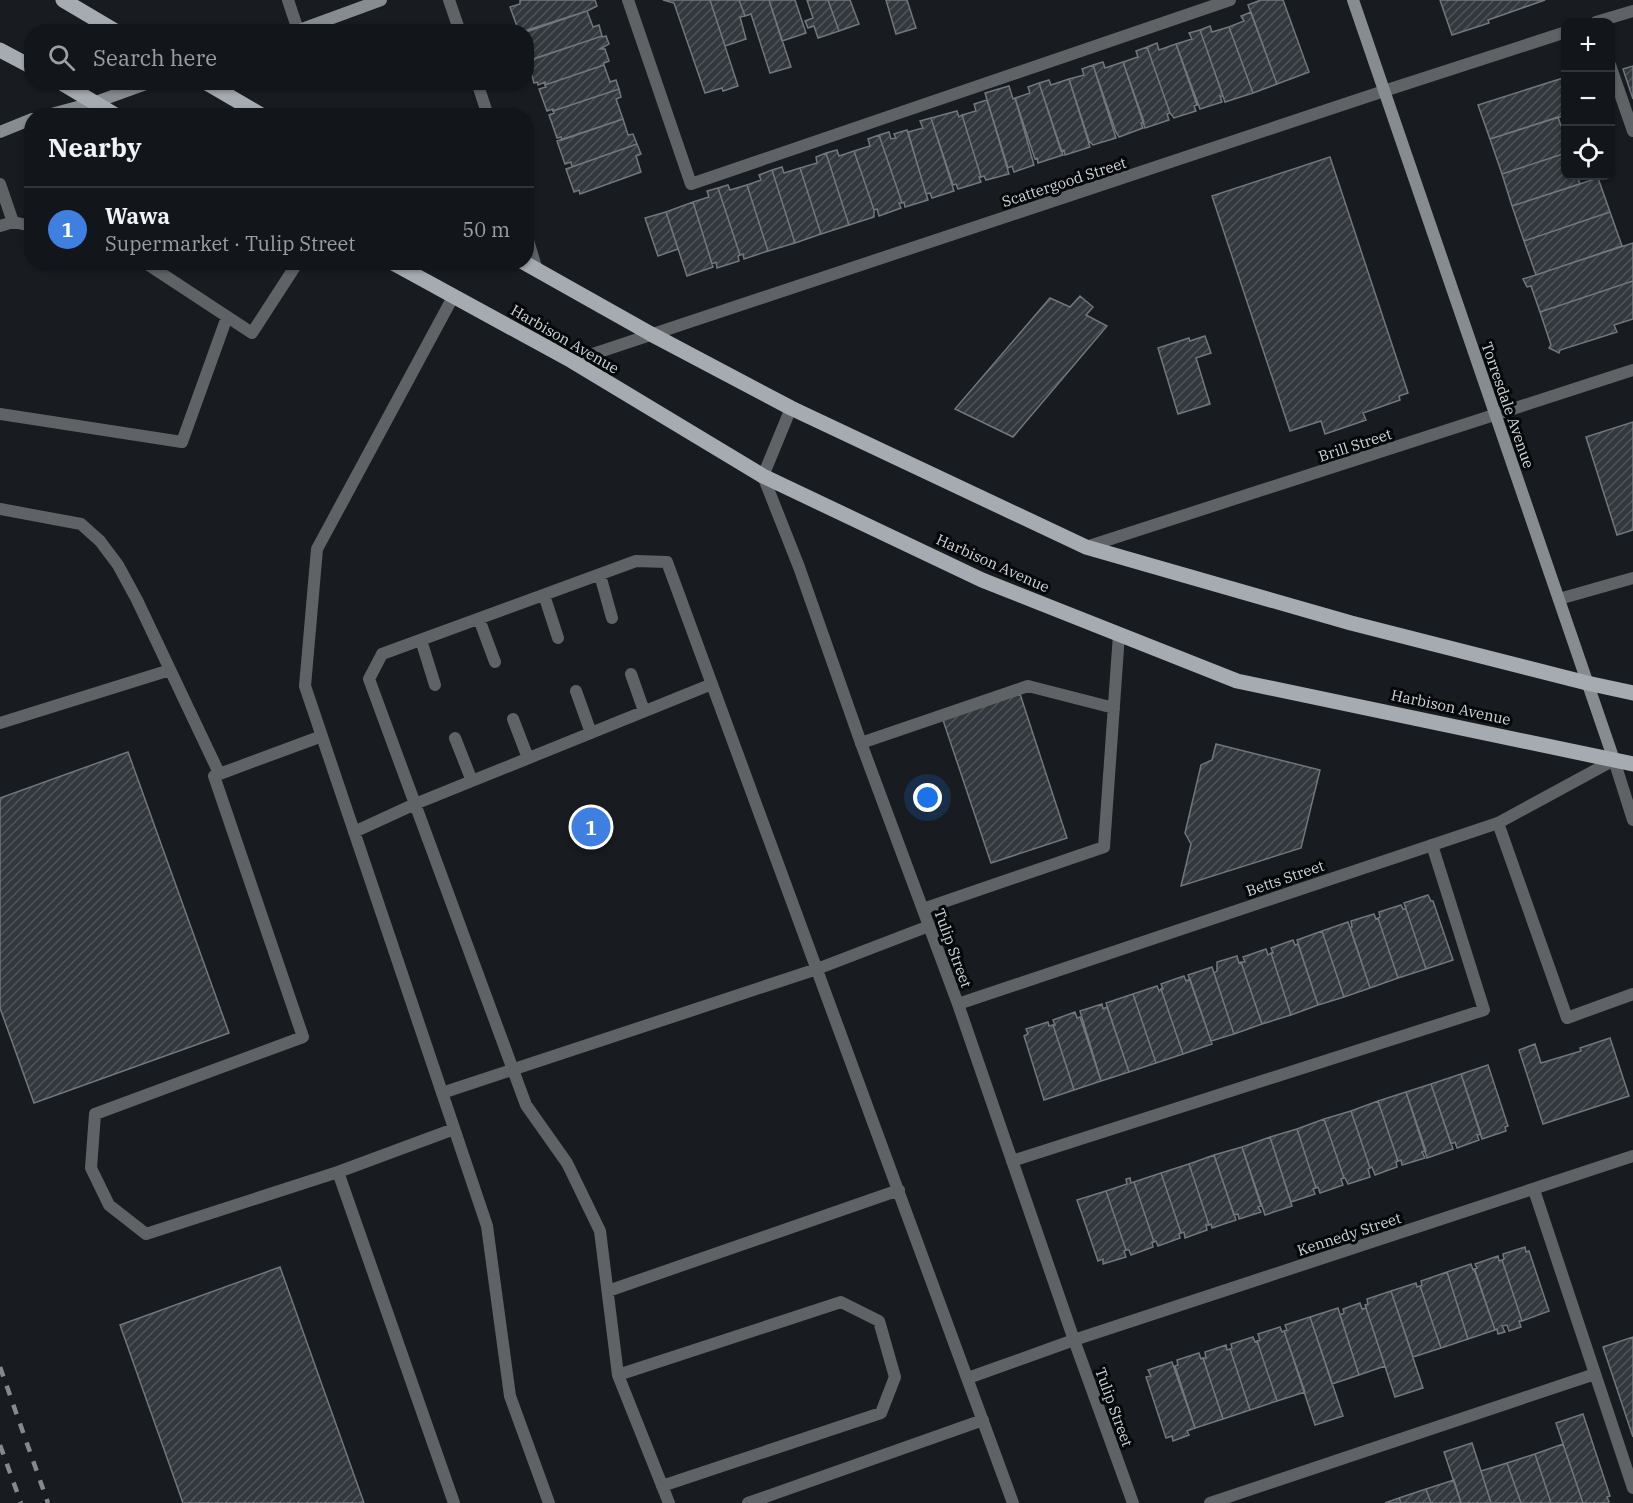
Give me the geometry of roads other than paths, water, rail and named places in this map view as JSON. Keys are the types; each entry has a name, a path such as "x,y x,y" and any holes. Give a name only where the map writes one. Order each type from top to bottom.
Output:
{"main road":[{"path":"63,0 104,24"},
{"path":"315,24 381,0"},
{"name":"Torresdale Avenue","path":"1353,0 1614,760"},
{"path":"0,50 24,63"},
{"path":"74,90 105,108"},
{"path":"74,108 129,90"},
{"path":"219,90 249,108"},
{"path":"0,132 24,122"},
{"path":"534,268 651,334 791,408 1086,547 1351,623 1633,693"},
{"name":"Harbison Avenue","path":"405,270 572,361 763,476 982,580 1237,681 1633,764"}],"street":[{"path":"288,0 294,24"},
{"path":"449,0 457,24"},
{"path":"628,0 691,184 1230,0"},
{"path":"1610,18 1633,11"},
{"name":"Scattergood Street","path":"572,361 1561,34"},
{"path":"1613,72 1633,131"},
{"path":"480,90 485,108"},
{"path":"0,184 13,222"},
{"path":"0,226 13,222 24,224"},
{"path":"534,260 537,270"},
{"path":"156,270 252,333 293,270"},
{"path":"453,297 317,549 305,686 487,1226 510,1396 549,1503"},
{"path":"0,414 182,442 227,317"},
{"name":"Brill Street","path":"1086,547 1633,370"},
{"path":"763,476 791,408"},
{"name":"Tulip Street","path":"763,476 799,567 861,743 958,1004 1133,1503"},
{"path":"0,509 81,524 100,541 118,565 137,600 219,773"},
{"path":"669,1503 618,1375 600,1231 567,1163 525,1105 369,679 382,654 636,561 667,562 1013,1503"},
{"path":"600,575 612,618"},
{"path":"1559,599 1633,578"},
{"path":"544,595 558,638"},
{"path":"479,619 495,662"},
{"path":"923,909 1104,847 1119,634"},
{"path":"421,640 435,685"},
{"path":"0,723 170,670"},
{"path":"631,674 644,711"},
{"path":"354,831 415,804 712,684"},
{"path":"861,743 1028,686 1114,708"},
{"path":"576,692 591,733"},
{"path":"513,718 528,758"},
{"path":"322,736 214,776 303,1037 94,1113 91,1168 108,1205 146,1234 339,1172 454,1129"},
{"path":"455,738 472,781"},
{"name":"Torresdale Avenue","path":"1614,760 1633,820"},
{"name":"Betts Street","path":"958,1004 1498,823 1614,760"},
{"path":"1498,823 1567,1018 1633,994"},
{"path":"1012,1161 1484,1010 1432,845"},
{"path":"442,1093 512,1068 818,969 929,926"},
{"name":"Kennedy Street","path":"968,1378 1074,1340 1633,1156"},
{"path":"339,1172 454,1503"},
{"path":"608,1291 899,1190"},
{"path":"1534,1190 1633,1488"},
{"path":"618,1375 841,1302 879,1321 895,1377 881,1413 662,1486"},
{"path":"1210,1503 1595,1374"},
{"path":"748,1503 983,1420"}],"railway":[{"path":"0,1367 48,1503"},
{"path":"0,1445 21,1503"}],"place":[{"name":"Wawa","path":"591,827"}]}
